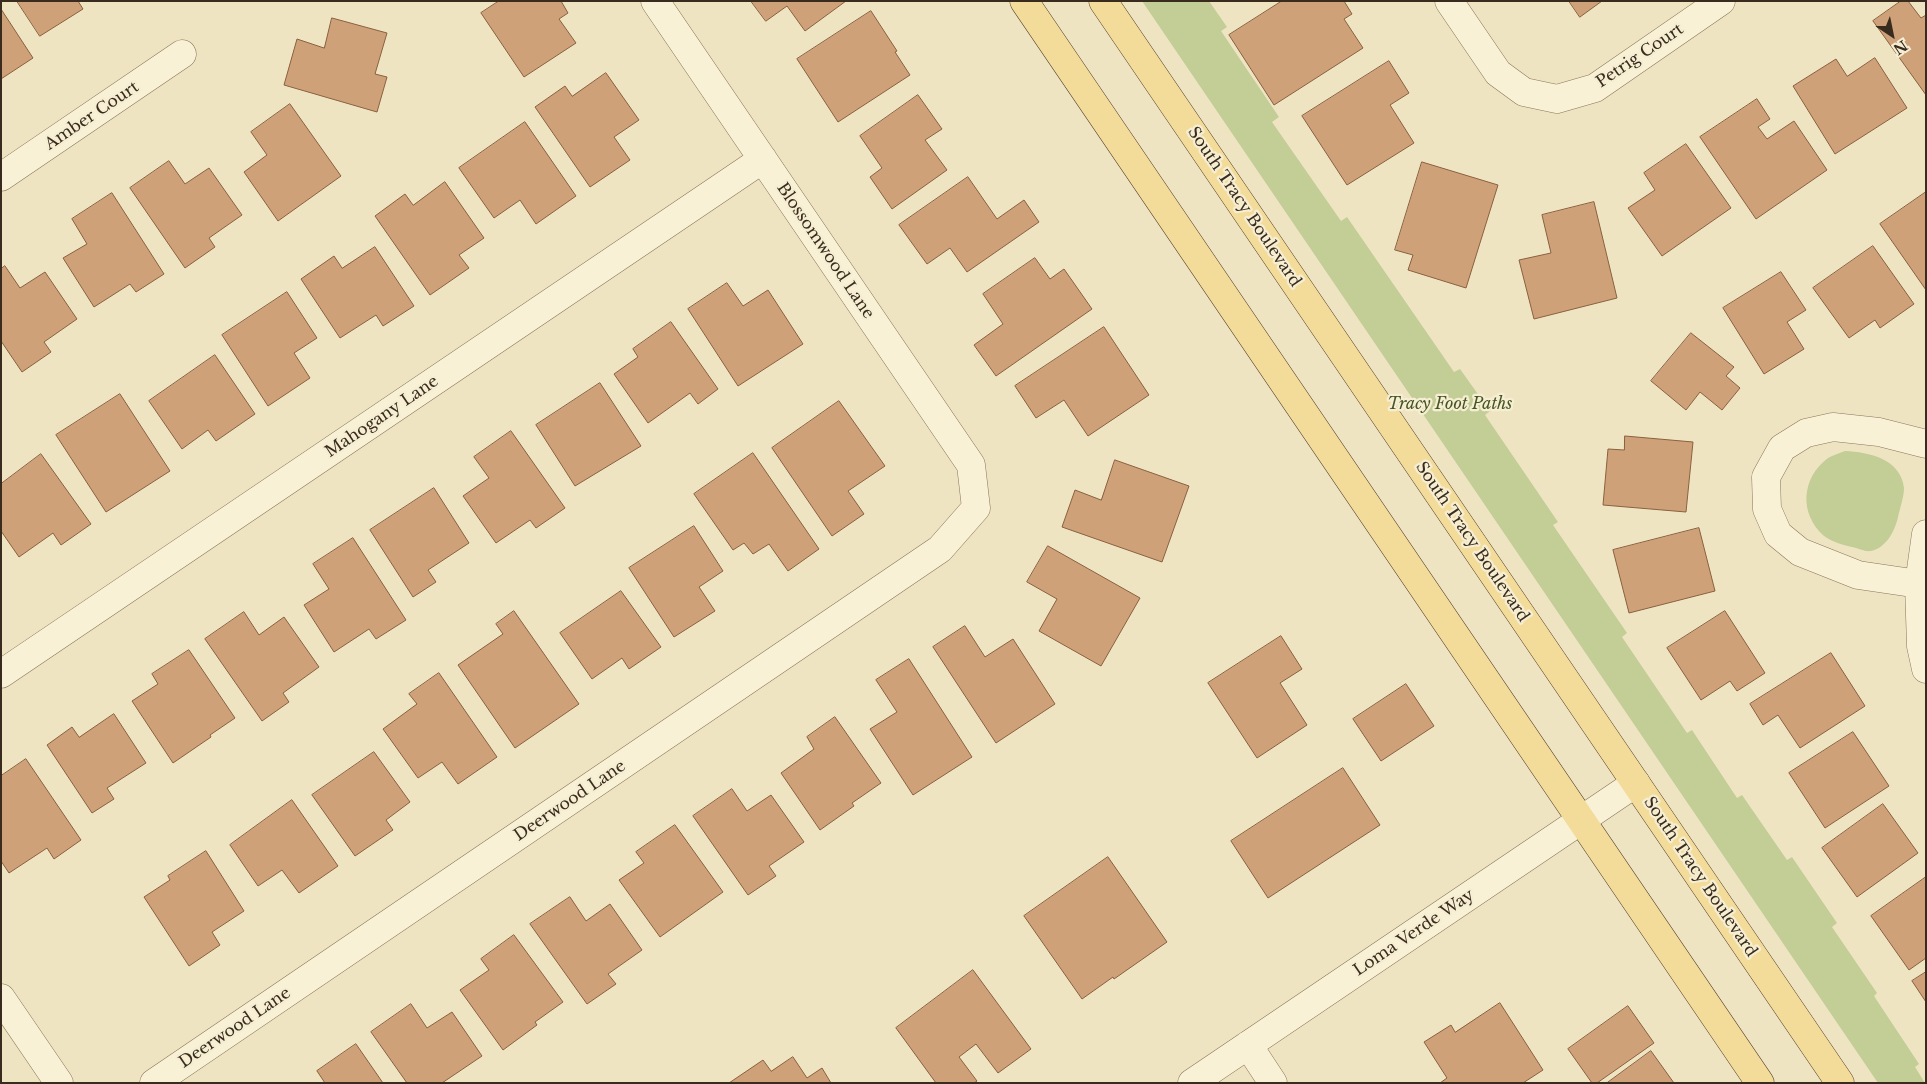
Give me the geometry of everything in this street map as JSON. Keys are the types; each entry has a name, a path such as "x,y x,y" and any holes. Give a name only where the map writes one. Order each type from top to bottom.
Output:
{"main road":[{"path":"1024,1 1760,1083"},
{"name":"South Tracy Boulevard","path":"1104,1 1840,1083"}],"street":[{"name":"Blossomwood Lane","path":"655,1 971,465 976,508"},
{"name":"Petrig Court","path":"1449,1 1498,73 1524,92 1557,99 1595,88 1721,1"},
{"name":"Amber Court","path":"1,177 182,54"},
{"name":"Mahogany Lane","path":"1,674 763,159"},
{"path":"1919,584 1858,575 1800,552 1778,534 1767,509 1766,477 1782,448 1806,432 1833,427 1879,432 1926,444"},
{"name":"Deerwood Lane","path":"154,1083 940,549 976,508"},
{"path":"1926,534 1919,584 1922,646 1926,669"},
{"name":"Loma Verde Way","path":"1192,1083 1636,783"},
{"path":"1,998 59,1083"},
{"path":"1248,1045 1273,1083"}],"green space":[{"name":"Tracy Foot Paths","path":"1142,1 1209,1 1227,27 1221,31 1279,117 1272,122 1341,221 1347,217 1454,372 1460,369 1490,411 1485,415 1558,522 1553,525 1627,633 1622,637 1687,733 1692,730 1737,798 1742,795 1787,860 1792,857 1837,923 1832,927 1877,993 1874,996 1919,1064 1915,1067 1925,1083 1878,1083"},
{"path":"1845,451 1864,453 1882,459 1897,470 1902,478 1904,488 1895,528 1885,543 1871,551 1841,544 1824,536 1810,517 1807,507 1806,496 1812,476 1828,458"}],"building":[{"path":"17,1 78,1 83,9 40,36"},
{"path":"499,1 561,1 568,13 559,19 576,43 524,77 481,13"},
{"path":"751,1 846,1 805,31 787,6 766,21"},
{"path":"1282,1 1344,1 1352,14 1344,19 1363,48 1274,105 1229,35"},
{"path":"1569,1 1602,1 1580,17"},
{"path":"1901,1 1908,1 1921,18 1926,15 1926,95 1873,21"},
{"path":"1,9 33,58 1,79"},
{"path":"871,11 910,75 838,122 797,59"},
{"path":"332,18 387,33 375,74 387,77 377,112 284,85 297,39 324,48"},
{"path":"1875,58 1907,108 1835,154 1793,86 1836,59 1847,76"},
{"path":"1389,61 1409,93 1390,105 1414,143 1347,185 1302,116"},
{"path":"606,73 639,120 614,137 630,160 590,187 535,107 565,86 572,96"},
{"path":"918,95 942,129 925,140 947,170 892,209 870,177 882,168 860,136"},
{"path":"1757,99 1770,119 1758,127 1767,139 1794,121 1827,170 1756,219 1700,137"},
{"path":"290,104 341,176 278,221 244,172 267,155 251,132"},
{"path":"525,122 576,196 536,224 520,200 494,218 459,168"},
{"path":"1686,144 1731,208 1662,256 1628,208 1655,190 1644,173"},
{"path":"169,161 185,184 209,168 242,215 209,238 215,247 185,268 130,188"},
{"path":"1422,162 1498,185 1466,288 1408,270 1413,255 1395,250"},
{"path":"968,177 997,219 1024,200 1039,222 967,272 950,248 927,264 899,225"},
{"path":"445,182 484,238 459,255 469,268 430,295 375,216 405,194 413,205"},
{"path":"1926,192 1926,290 1880,224"},
{"path":"112,193 164,274 136,292 130,284 94,307 63,258 87,244 72,219"},
{"path":"1594,202 1617,298 1534,319 1519,260 1551,253 1542,215"},
{"path":"1873,246 1914,304 1880,328 1875,320 1849,338 1813,288"},
{"path":"375,247 414,306 383,326 376,315 340,338 301,279 334,256 342,268"},
{"path":"1035,258 1050,279 1064,269 1092,309 996,376 974,345 1003,324 983,294"},
{"path":"5,266 20,288 45,272 77,319 44,342 51,352 22,372 1,341 1,269"},
{"path":"1781,272 1806,310 1787,322 1804,349 1764,374 1723,308"},
{"path":"727,283 743,306 768,290 803,344 738,386 688,309"},
{"path":"287,292 317,338 294,353 310,378 268,406 222,335"},
{"path":"671,322 718,389 698,404 690,393 648,423 614,374 638,357 633,349"},
{"path":"1104,327 1149,395 1088,436 1064,400 1036,418 1015,386"},
{"path":"1691,333 1734,367 1726,376 1740,388 1722,410 1700,392 1686,410 1651,381"},
{"path":"215,355 255,414 216,441 208,430 182,449 149,401"},
{"path":"600,383 641,446 575,486 536,425"},
{"path":"120,394 170,471 106,512 56,435"},
{"path":"839,401 885,466 848,491 864,514 832,536 772,448"},
{"path":"511,431 565,508 536,528 530,520 496,543 463,496 489,478 474,457"},
{"path":"1625,436 1693,442 1686,512 1603,505 1608,449 1624,450"},
{"path":"753,453 819,549 788,571 769,544 753,554 744,543 733,550 694,494"},
{"path":"41,454 91,524 61,545 53,533 19,557 1,531 1,484"},
{"path":"1115,460 1189,486 1162,562 1062,527 1075,490 1101,500"},
{"path":"434,488 469,543 428,570 436,582 413,597 370,530"},
{"path":"694,526 723,571 699,587 715,611 674,637 629,568"},
{"path":"1699,528 1715,591 1629,613 1613,550"},
{"path":"353,538 406,620 376,639 369,629 334,652 304,605 329,589 313,564"},
{"path":"1048,546 1140,598 1101,666 1039,631 1057,599 1027,582"},
{"path":"621,591 661,647 629,669 622,658 592,679 560,633"},
{"path":"514,611 579,704 515,748 458,665 503,634 496,624"},
{"path":"1725,611 1765,673 1737,691 1730,681 1701,700 1667,648"},
{"path":"244,612 259,635 284,617 319,667 283,693 289,702 262,721 205,639"},
{"path":"965,626 985,657 1013,639 1055,704 996,743 933,647"},
{"path":"1281,636 1302,669 1280,683 1307,725 1257,758 1208,683"},
{"path":"189,650 235,718 173,763 132,701 158,684 152,674"},
{"path":"1831,653 1865,706 1800,748 1778,715 1763,725 1750,704"},
{"path":"909,659 972,757 913,795 870,729 897,712 876,680"},
{"path":"439,673 497,757 458,784 442,762 418,778 383,729 417,704 409,694"},
{"path":"1406,684 1434,726 1381,761 1353,719"},
{"path":"114,714 146,763 107,788 114,799 92,813 47,745 72,727 79,737"},
{"path":"835,717 881,783 852,803 854,806 820,830 781,773 814,749 807,737"},
{"path":"1853,732 1889,786 1825,828 1789,773"},
{"path":"374,752 410,802 386,820 393,830 355,856 312,795"},
{"path":"26,759 81,840 54,859 47,848 9,873 1,861 1,776"},
{"path":"1343,768 1380,825 1268,898 1231,841"},
{"path":"732,789 747,811 771,795 804,842 769,866 776,876 748,895 693,816"},
{"path":"292,800 338,866 299,893 282,870 258,886 230,845"},
{"path":"1883,804 1918,853 1857,897 1822,848"},
{"path":"675,825 723,892 660,937 619,880 644,863 636,852"},
{"path":"206,851 244,911 212,932 220,945 189,966 144,897 170,880 168,876"},
{"path":"1108,857 1167,942 1082,999 1024,916"},
{"path":"1926,877 1926,958 1909,970 1871,916"},
{"path":"570,897 586,921 610,904 642,950 608,974 616,984 587,1004 530,924"},
{"path":"514,935 563,1002 535,1022 537,1025 503,1050 460,990 489,970 481,959"},
{"path":"973,970 1031,1049 998,1073 976,1044 959,1057 977,1081 974,1083 936,1083 896,1028"},
{"path":"1926,972 1926,1002 1912,981"},
{"path":"1500,1003 1543,1070 1523,1083 1440,1083 1447,1078 1424,1042 1451,1025 1455,1032"},
{"path":"411,1004 427,1028 452,1012 482,1056 442,1083 407,1083 371,1032"},
{"path":"1628,1006 1654,1043 1597,1083 1592,1083 1568,1049"},
{"path":"356,1044 383,1083 325,1083 317,1071"},
{"path":"1651,1051 1674,1083 1607,1083"},
{"path":"793,1057 807,1078 822,1068 831,1083 729,1083 763,1060 771,1071"}]}
